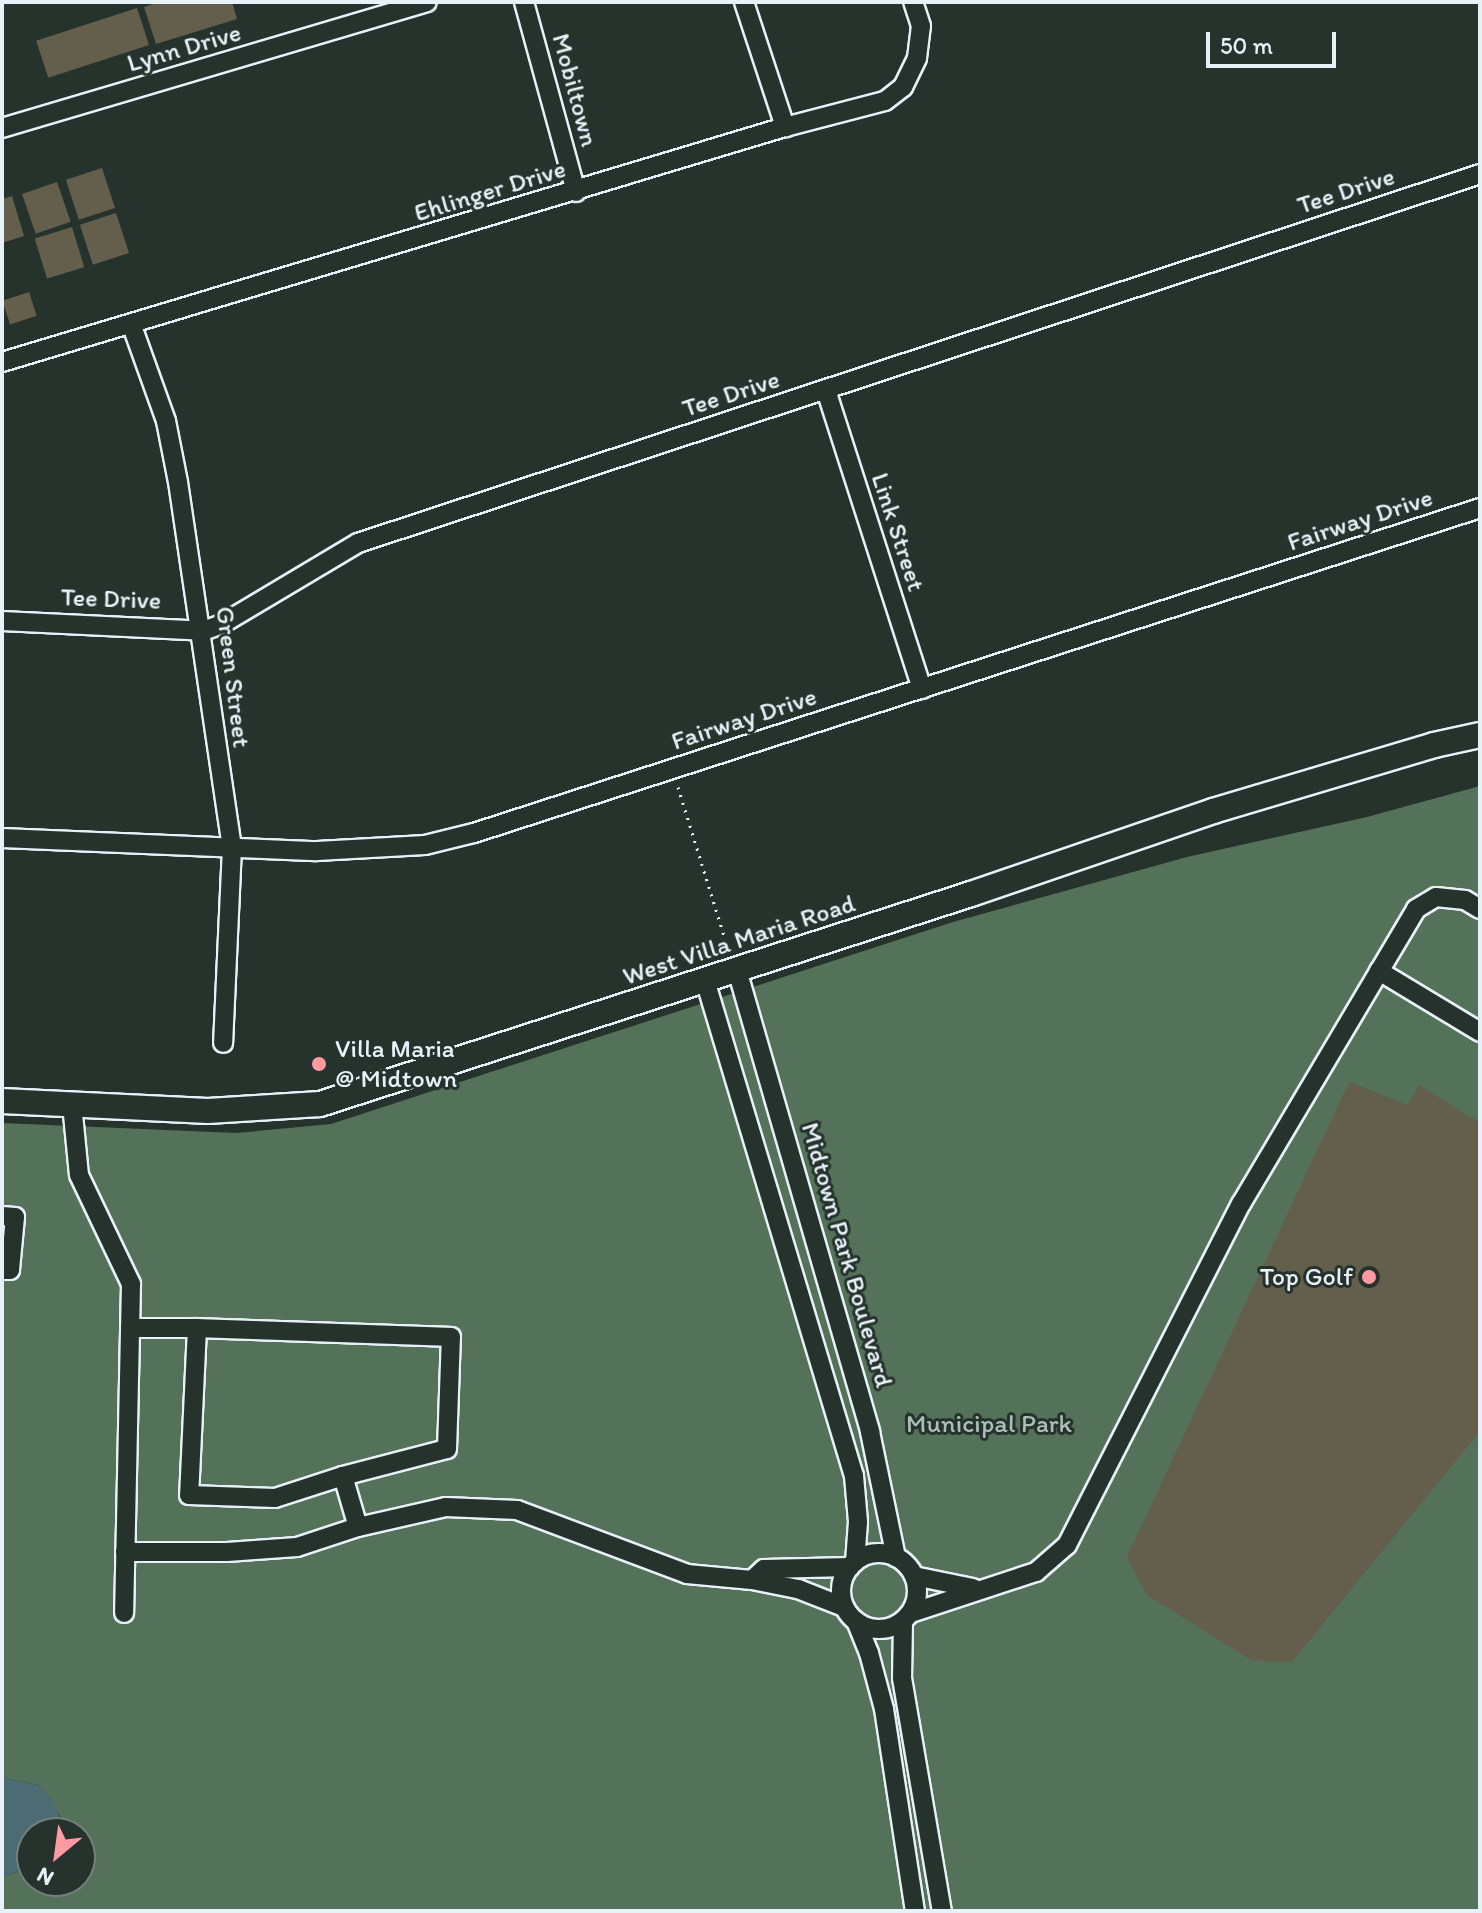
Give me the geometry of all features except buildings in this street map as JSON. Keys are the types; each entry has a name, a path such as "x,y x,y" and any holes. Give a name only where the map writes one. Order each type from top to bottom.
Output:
{"main road":[{"name":"West Villa Maria Road","path":"2,1101 208,1111 320,1104 737,970 1213,811 1434,745 1480,735"}],"street":[{"name":"Lynn Drive","path":"2,128 427,2"},
{"name":"Mobiltown","path":"524,2 576,192"},
{"path":"744,2 785,127"},
{"name":"Ehlinger Drive","path":"2,362 132,326 785,127 885,101 903,87 912,73 921,26 913,2"},
{"name":"Tee Drive","path":"2,621 203,631 222,624 358,543 1480,174"},
{"name":"Green Street","path":"132,326 166,421 203,631 211,713 232,847 223,1043"},
{"name":"Link Street","path":"826,390 922,689"},
{"name":"Fairway Drive","path":"2,838 317,851 425,845 474,833 1480,508"},
{"path":"125,1552 227,1552 297,1547 358,1527 446,1507 517,1510 687,1574 752,1580 798,1589 879,1630 976,1589 1008,1583 1036,1572 1067,1545 1241,1204 1416,909 1436,897 1465,900 1480,909"},
{"name":"Midtown Park Boulevard","path":"737,970 870,1432 896,1557"},
{"path":"1379,971 1480,1032"},
{"path":"705,980 854,1476 858,1522 852,1564 841,1586 850,1614 869,1653 884,1709 915,1911"},
{"path":"72,1104 79,1175 131,1284 124,1613"},
{"path":"2,1216 15,1217 10,1270 2,1270"},
{"path":"130,1328 197,1328 451,1337 447,1449 343,1476 275,1498 189,1495 197,1328"},
{"path":"343,1476 358,1527"},
{"path":"752,1580 764,1569 852,1564 875,1554 896,1557 914,1576 917,1588 907,1617 902,1678 942,1911"},
{"path":"914,1576 976,1589"}],"path":[{"path":"673,769 724,936"}],"green space":[{"name":"Municipal Park","path":"1480,786 1480,1911 2,1911 2,1876 16,1872 16,1897 96,1897 96,1817 61,1817 39,1785 2,1778 2,1123 237,1133 331,1124 953,922 1187,857 1367,817"}],"water":[{"path":"2,1778 39,1785 53,1801 60,1817 16,1817 16,1872 2,1876"}],"place":[{"name":"Villa Maria @ Midtown","path":"319,1064"},
{"name":"Top Golf","path":"1369,1277"}]}
